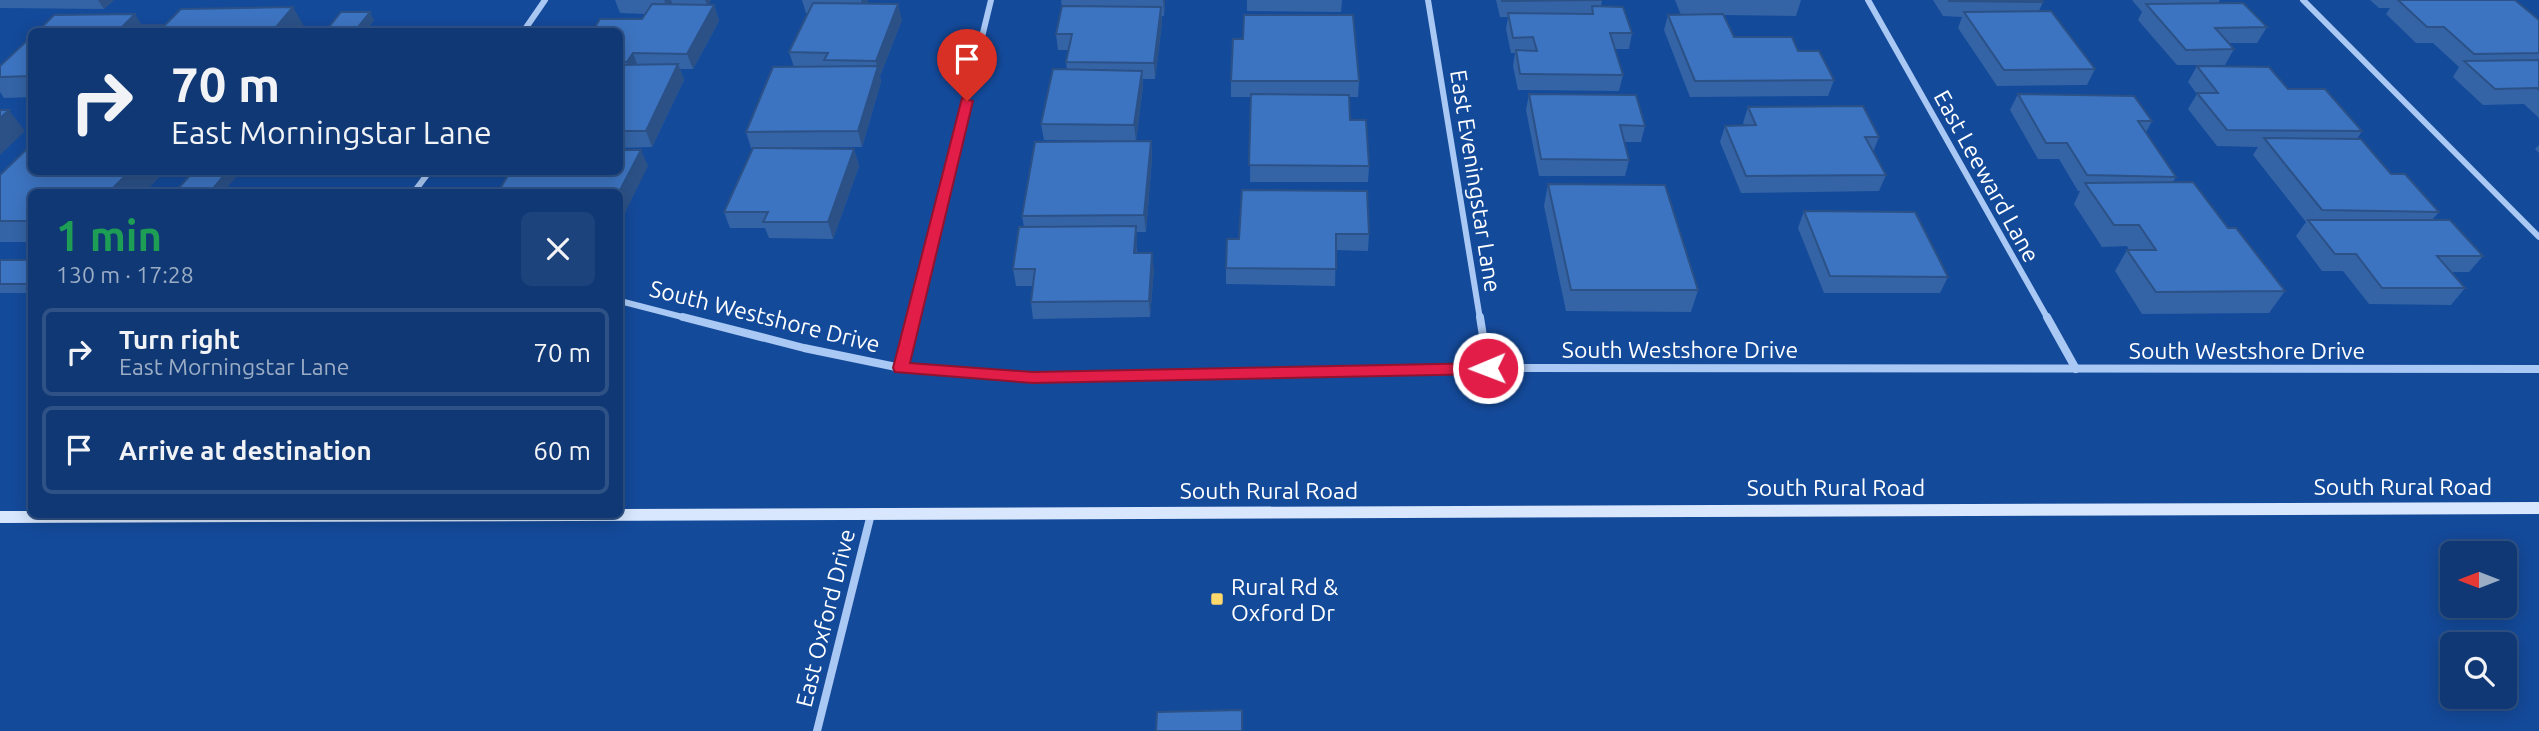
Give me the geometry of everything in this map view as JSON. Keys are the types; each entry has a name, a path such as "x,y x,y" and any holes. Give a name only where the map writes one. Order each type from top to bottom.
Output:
{"main road":[{"name":"South Rural Road","path":"623,514 2539,508"},
{"name":"South Rural Road","path":"0,517 28,517"}],"street":[{"path":"526,28 545,0"},
{"path":"901,368 991,0"},
{"name":"East Eveningstar Lane","path":"1428,0 1488,368"},
{"name":"East Leeward Lane","path":"1868,0 2076,369"},
{"path":"2303,0 2539,237"},
{"name":"South Westshore Drive","path":"623,302 804,348 901,368 1033,378 1488,368 2539,369"},
{"name":"East Oxford Drive","path":"817,731 872,514"}],"building":[{"path":"1502,0 1602,0 1502,1"},
{"path":"2042,0 2043,2 1949,1"},
{"path":"2398,0 2515,0 2539,20 2539,53 2474,54 2444,27 2427,27"},
{"path":"813,3 898,4 876,61 824,60 828,53 789,52"},
{"path":"2243,3 2267,27 2215,28 2234,49 2186,50 2146,4"},
{"path":"652,4 714,5 687,54 633,53 627,62 623,62 623,28 594,28 600,19 642,19"},
{"path":"1062,6 1161,7 1154,63 1066,62 1072,34 1056,34"},
{"path":"1592,6 1623,7 1632,33 1610,33 1623,75 1520,74 1516,50 1537,51 1533,37 1513,38 1508,13 1593,14"},
{"path":"293,7 275,28 41,28 54,15 135,14 124,25 165,25 181,9"},
{"path":"2051,11 2095,69 2004,70 1964,12"},
{"path":"341,12 370,12 357,28 328,28"},
{"path":"1723,14 1734,37 1792,37 1798,51 1819,51 1834,80 1695,81 1668,15"},
{"path":"1244,15 1353,15 1359,81 1231,81 1233,39 1243,39"},
{"path":"28,40 28,76 0,77 0,66"},
{"path":"2539,60 2539,90 2495,89 2464,61"},
{"path":"678,64 646,131 623,131 623,65"},
{"path":"878,66 858,131 746,132 773,67"},
{"path":"2197,66 2269,67 2288,89 2325,89 2362,131 2227,130 2197,93 2218,93"},
{"path":"1053,69 1142,71 1134,125 1041,124"},
{"path":"1251,94 1349,95 1350,120 1366,120 1369,166 1249,165"},
{"path":"1529,94 1636,95 1645,126 1620,125 1629,160 1541,159"},
{"path":"2018,94 2134,96 2152,121 2138,121 2176,177 2087,175 2067,143 2046,143"},
{"path":"1863,106 1879,137 1865,137 1886,175 1746,176 1725,126 1756,125 1748,107"},
{"path":"0,110 9,110 0,118"},
{"path":"2264,138 2361,139 2391,174 2405,174 2439,212 2322,210"},
{"path":"1151,141 1144,215 1022,216 1035,142"},
{"path":"28,148 28,175 126,175 112,189 28,189 28,221 0,221 0,175"},
{"path":"753,148 854,149 828,222 763,222 768,212 724,212"},
{"path":"623,150 641,150 621,189 500,189 508,175 623,175"},
{"path":"190,175 224,175 213,189 178,189"},
{"path":"2193,182 2228,228 2236,228 2285,291 2156,292 2127,250 2156,250 2139,225 2114,225 2085,183"},
{"path":"1548,184 1665,185 1698,290 1571,290"},
{"path":"1242,190 1367,191 1369,234 1336,234 1336,269 1226,268 1227,239 1239,239"},
{"path":"1804,211 1915,212 1948,277 1830,276"},
{"path":"2308,220 2450,220 2483,256 2437,256 2465,288 2382,288 2356,254 2335,254"},
{"path":"1136,226 1134,253 1152,253 1149,301 1031,302 1035,269 1013,269 1019,227"},
{"path":"0,260 28,260 28,284 0,284"},
{"path":"1242,710 1242,731 1156,731 1157,712"}],"place":[{"name":"Rural Rd & Oxford Dr","path":"1217,599"}],"route":[{"path":"967,101 901,368 1033,378 1488,368"}]}
